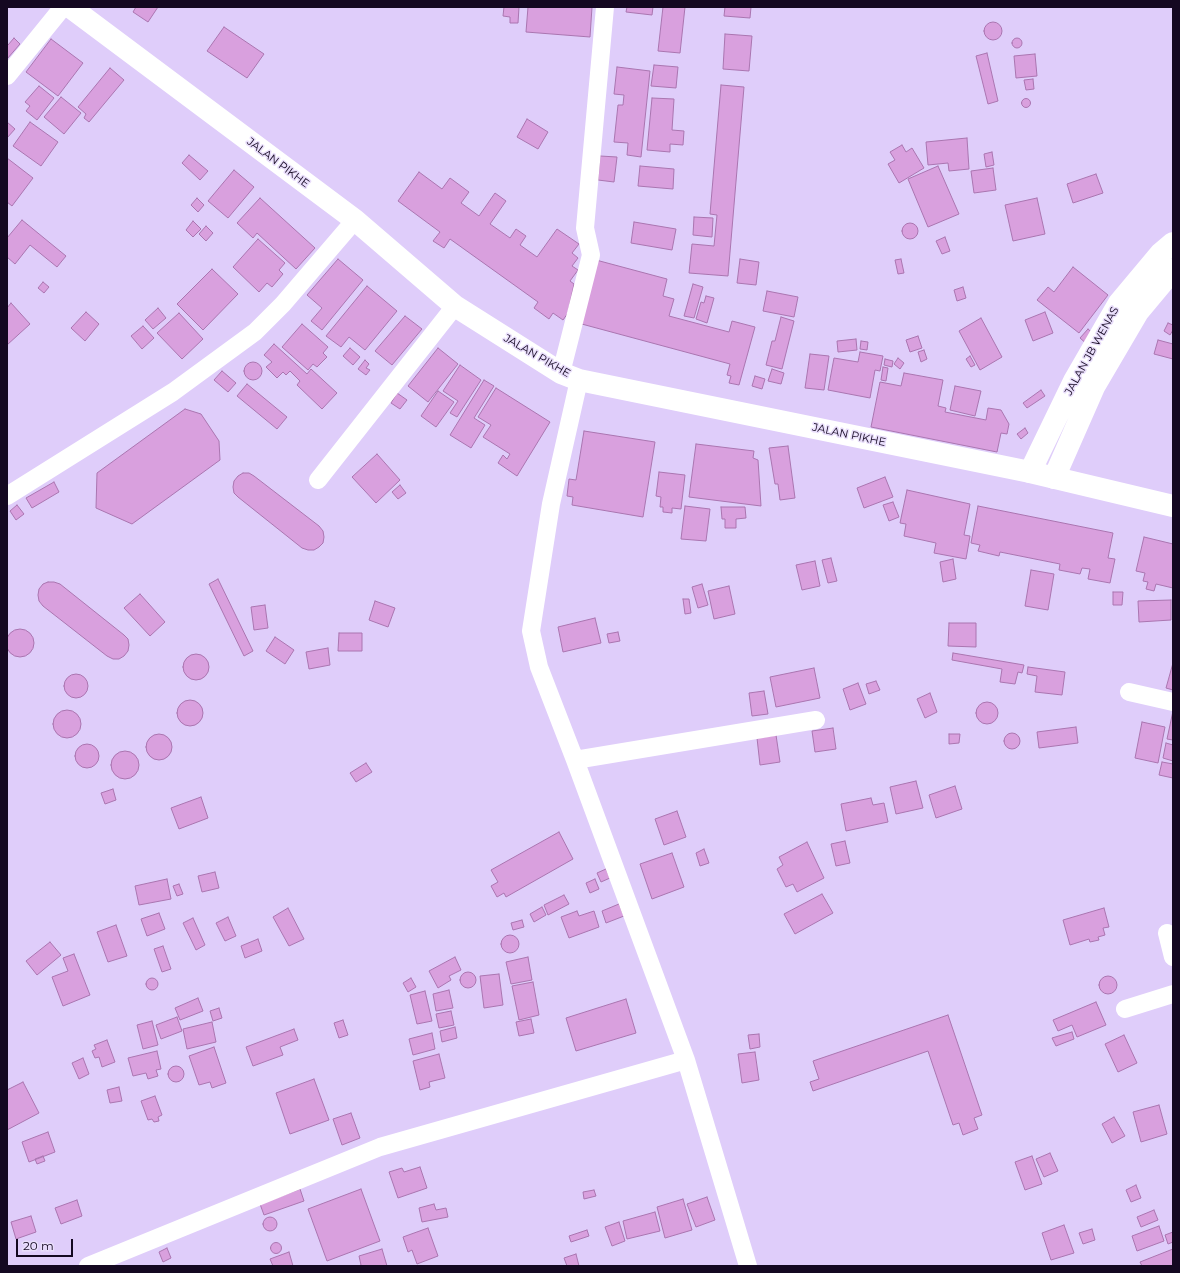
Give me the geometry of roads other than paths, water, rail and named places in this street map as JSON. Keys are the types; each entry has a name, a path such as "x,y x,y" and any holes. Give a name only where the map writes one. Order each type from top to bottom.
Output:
{"main road":[{"name":"JALAN PIKHE","path":"70,7 355,220 454,306 570,376 1030,472 1173,506"},
{"name":"JALAN JB WENAS","path":"1030,472 1074,381 1119,302 1160,254 1173,243"},
{"name":"JALAN JB WENAS","path":"1054,478 1094,387 1138,312 1173,270"}],"street":[{"path":"7,76 63,7"},
{"path":"605,7 585,228 591,255 570,376 540,581 531,631 539,667 686,1060 748,1266"},
{"path":"7,496 167,396 216,362 255,332 283,304 355,220"},
{"path":"318,480 454,306"},
{"path":"1129,692 1173,702"},
{"path":"575,760 816,720"},
{"path":"1167,934 1173,957"},
{"path":"1125,1009 1173,994"},
{"path":"88,1266 380,1147 686,1060"}]}
